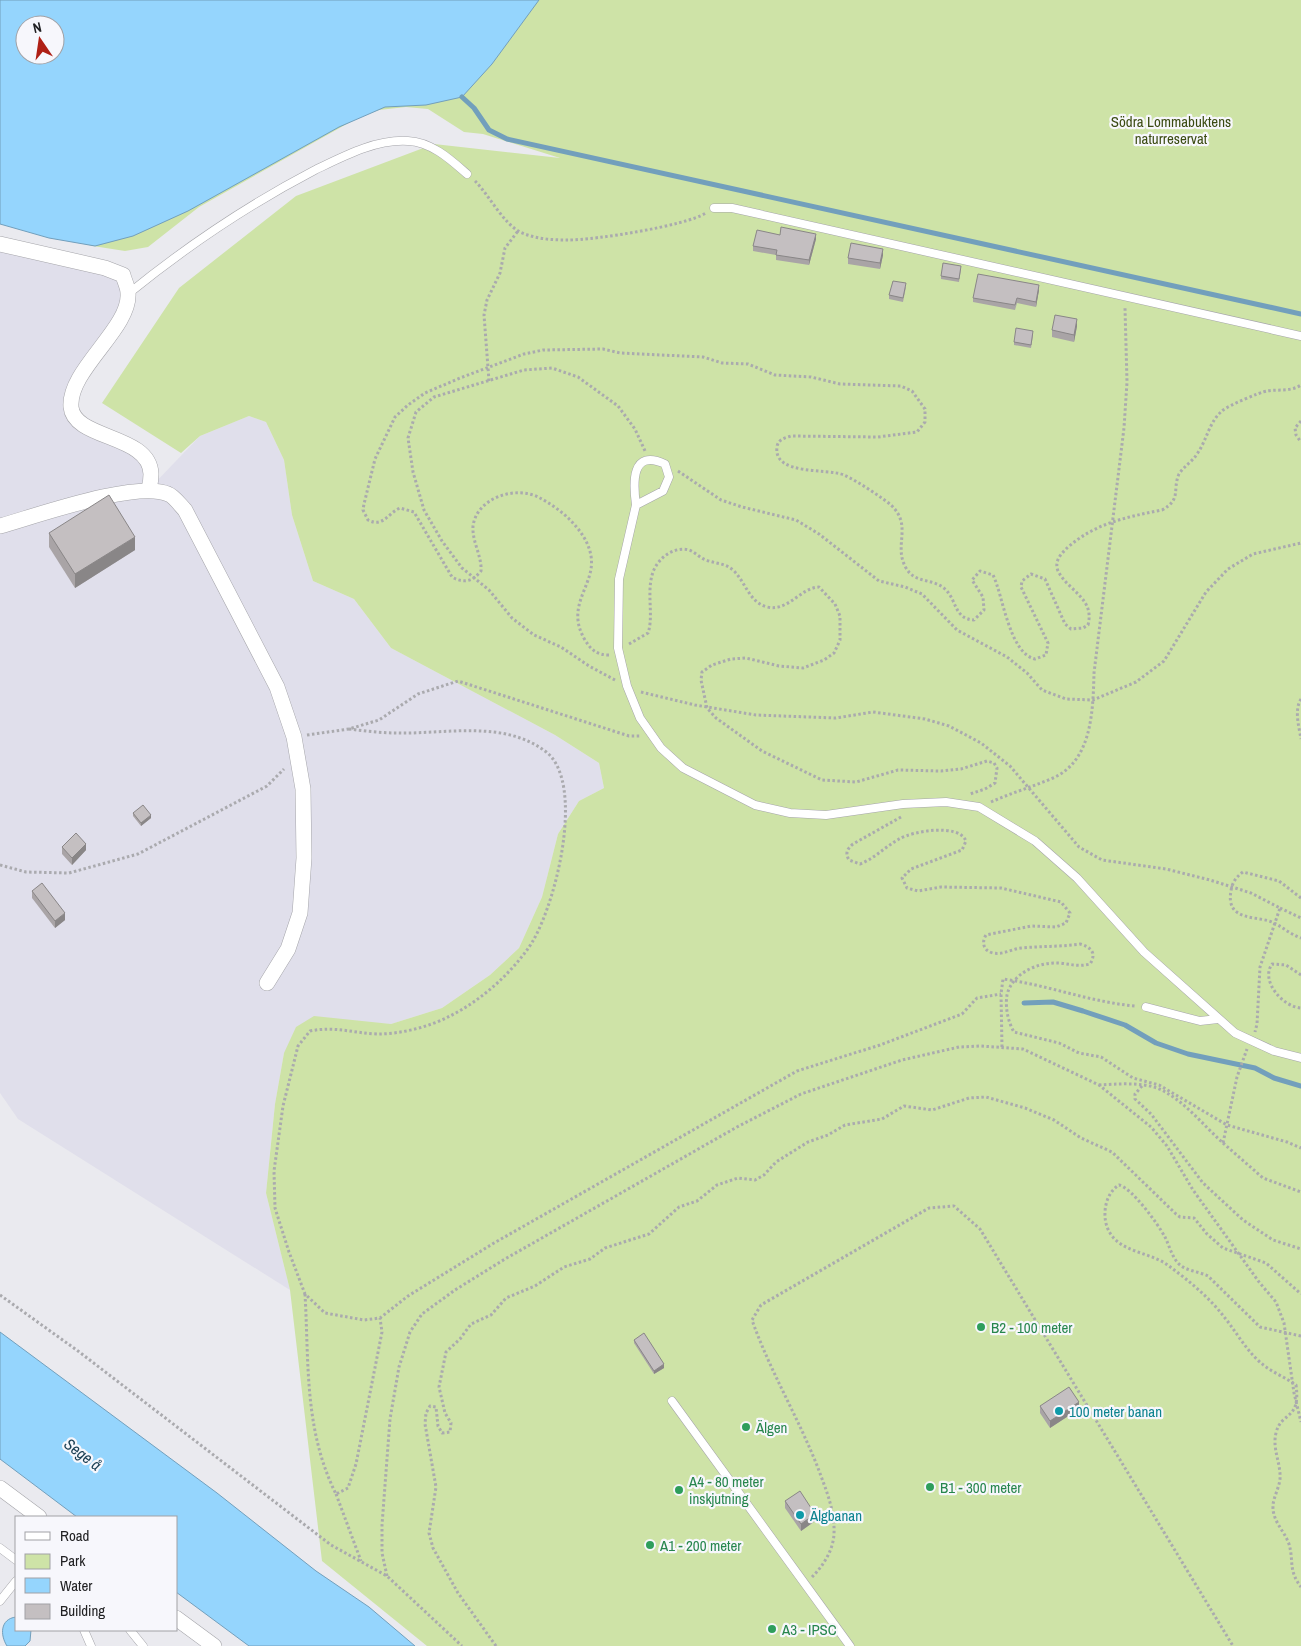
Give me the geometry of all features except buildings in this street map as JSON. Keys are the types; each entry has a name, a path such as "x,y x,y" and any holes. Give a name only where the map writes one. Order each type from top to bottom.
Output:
{"street":[{"path":"0,244 104,268 123,275 128,294 123,313 85,370 72,396 71,410 80,423 126,443 147,460 152,473 149,489"},
{"path":"0,526 121,492 149,489 170,494 185,510 277,687 294,737 303,789 304,858 300,912 288,949 267,984"},
{"path":"0,1488 38,1516"},
{"path":"178,1619 214,1646"}],"lane":[{"path":"128,294 218,226 276,190 338,159 385,142 411,141 442,153 467,174"},
{"path":"714,208 732,208 1124,298 1301,336"},
{"path":"636,505 663,491 669,477 669,470 665,464 654,459 646,459 634,474 636,505 619,579 618,648 626,686 640,718 661,748 683,768 755,806 790,813 826,815 923,803 956,802 979,807 1035,841 1070,872 1144,952 1235,1033 1251,1041 1301,1058"},
{"path":"1146,1007 1200,1021 1218,1019"},
{"path":"672,1401 850,1646"},
{"path":"0,1548 15,1559"},
{"path":"0,1601 15,1582"},
{"path":"84,1631 91,1646"},
{"path":"131,1631 143,1646"}],"path":[{"path":"467,174 483,189 518,231 535,238 570,240 668,225 699,217 714,208"},
{"path":"489,381 484,315 487,300 500,273 505,248 518,231"},
{"path":"979,807 1055,778 1074,764 1085,744 1093,700 1094,673 1114,521 1127,382 1124,298"},
{"path":"956,802 995,783 997,768 994,763 987,761 961,769 941,771 898,770 856,782 822,780 762,751 716,718 707,708 701,680 702,672 712,665 746,658 779,666 803,668 824,660 834,653 840,640 840,616 835,604 819,587 809,587 786,604 777,608 767,607 757,602 734,571 724,564 705,560 690,550 669,553 662,558 653,572 649,597 651,626 648,632 643,638 618,648 612,655 600,655 593,650 582,636 578,622 578,610 591,570 590,549 572,522 551,504 533,494 517,491 503,494 490,502 479,514 474,526 476,544 482,562 481,571 475,578 459,581 452,577 414,512 400,508 378,523 368,520 363,510 365,494 375,459 395,417 425,393 524,354 543,350 603,349 620,354 703,357 722,363 748,364 775,375 811,378 840,384 901,386 912,391 920,401 927,416 922,428 917,432 878,437 791,436 783,438 778,443 776,449 779,456 792,467 804,471 832,471 844,475 892,506 900,515 902,522 902,551 906,568 920,580 936,583 944,588 951,596 959,614 966,620 974,620 984,610 984,597 972,580 975,574 980,571 987,571 993,575 1013,635 1023,651 1035,660 1046,655 1048,643 1024,596 1021,587 1022,581 1031,574 1045,579 1064,624 1070,628 1088,625 1090,618 1084,600 1058,571 1056,564 1058,557 1072,544 1100,525 1162,510 1170,506 1177,493 1180,473 1197,454 1213,420 1222,411 1265,391 1287,390 1301,385"},
{"path":"646,459 636,429 618,406 578,376 552,368 524,370 434,397 416,412 408,438 413,472 424,510 442,542 462,568 489,590 512,618 534,635 562,647 589,666 626,686 656,697 707,708 756,715 792,718 836,718 873,712 925,718 949,726 981,743 1010,766 1079,848 1102,860 1166,869 1251,893 1301,918"},
{"path":"1301,421 1295,428 1301,442"},
{"path":"669,470 681,472 721,500 742,508 796,520 819,534 879,581 905,587 922,594 957,630 1007,657 1027,673 1042,690 1066,699 1093,700 1136,682 1164,661 1206,592 1228,569 1253,554 1301,543"},
{"path":"349,730 379,720 418,694 458,681 629,736 653,737"},
{"path":"1301,699 1298,704 1301,739"},
{"path":"294,737 349,730 398,733 497,732 518,735 547,752 560,773 566,809 563,852 549,907 528,950 489,992 449,1017 408,1031 377,1034 327,1027 310,1031 298,1046 283,1106 274,1180 275,1208 305,1294 309,1388 314,1434 328,1478 336,1494 361,1562"},
{"path":"0,865 26,872 69,873 138,854 268,786 297,756"},
{"path":"923,803 853,844 848,849 847,856 854,863 860,864 872,860 898,839 908,835 928,831 958,832 964,835 966,840 962,850 911,869 902,878 907,888 918,891 941,887 1001,888 1061,902 1070,913 1066,923 1056,927 1031,926 1002,933 992,933 986,935 983,940 984,947 988,951 1000,953 1018,948 1080,944 1089,947 1093,952 1093,959 1090,964 1083,966 1057,963 1041,966 1020,974 1013,980 1007,1003 1009,1024 1014,1032 1059,1043 1079,1053 1101,1057 1133,1078 1159,1085 1227,1125 1287,1142 1301,1148"},
{"path":"1301,898 1279,881 1243,872 1231,887 1230,897 1232,905 1237,911 1257,920 1274,922 1290,934 1301,938"},
{"path":"1223,1143 1237,1077 1244,1053 1257,1024 1260,967 1280,908"},
{"path":"1301,975 1279,963 1272,964 1268,970 1270,985 1291,1006 1301,1008"},
{"path":"1002,1048 1001,994 1003,979 1037,984 1113,1004 1146,1007"},
{"path":"305,1294 325,1313 364,1320 380,1318 408,1296 494,1243 797,1071 880,1045 962,1014 976,998 1001,994"},
{"path":"386,1576 382,1553 382,1525 390,1419 399,1368 410,1332 422,1314 505,1259 736,1127 801,1094 902,1060 959,1047 1023,1049 1098,1085 1151,1127 1166,1146 1193,1190 1259,1282 1276,1302 1284,1323 1292,1382 1301,1422"},
{"path":"1146,1083 1135,1094 1135,1099 1151,1114 1203,1183 1261,1234 1301,1249"},
{"path":"1098,1085 1156,1088 1174,1099 1263,1178 1301,1192"},
{"path":"496,1646 458,1593 433,1548 429,1533 436,1487 425,1430 426,1413 430,1406 436,1407 439,1430 442,1433 450,1432 451,1423 445,1413 440,1387 446,1352 460,1339 470,1324 491,1315 506,1298 536,1286 564,1267 590,1259 605,1248 649,1234 679,1207 697,1201 717,1185 738,1178 755,1180 776,1162 808,1142 828,1135 845,1125 882,1119 904,1106 932,1110 969,1098 986,1097 1026,1108 1054,1120 1112,1152 1176,1214 1180,1217 1194,1218 1214,1241 1223,1248 1266,1264 1301,1294"},
{"path":"1292,1382 1260,1362 1237,1336 1225,1317 1182,1275 1160,1259 1123,1246 1114,1240 1108,1231 1105,1211 1115,1188 1119,1185 1124,1186 1136,1197 1164,1236 1177,1262 1185,1269 1197,1271 1208,1276 1260,1328 1301,1336"},
{"path":"805,1584 825,1564 834,1536 832,1505 810,1448 761,1344 752,1320 761,1305 882,1233 929,1208 954,1206 980,1230 1233,1646"},
{"path":"0,1295 78,1351 331,1545 386,1576 462,1646"},
{"path":"336,1494 348,1488 356,1464 382,1332 380,1318"},
{"path":"1298,1408 1276,1431 1274,1447 1280,1479 1273,1504 1278,1526 1289,1545 1291,1570 1301,1587"}],"shaded area":[{"path":"0,244 123,275 128,294 85,370 71,410 147,460 150,488 200,436 249,416 266,422 284,460 292,515 313,581 354,599 391,648 555,735 599,763 604,788 579,801 558,834 542,897 519,948 490,975 442,1008 391,1024 364,1023 284,1053 275,1104 266,1193 290,1290 18,1119 0,1093"}],"green space":[{"name":"Södra Lommabuktens naturreservat","path":"0,0 1301,0 1301,1646 427,1646 322,1561 290,1290 266,1193 275,1104 284,1053 296,1027 314,1016 391,1024 442,1008 490,975 519,948 542,897 558,834 579,801 604,788 599,763 555,735 391,648 354,599 313,581 292,515 284,460 266,422 249,416 200,436 181,453 102,403 179,288 296,196 434,144 560,158 483,134 464,132 428,109 406,107 379,110 361,116 199,207 148,247 125,251 93,246 0,223"}],"water":[{"path":"0,0 539,0 492,64 462,97 426,105 385,107 339,127 188,211 133,236 95,246 49,238 0,224"},
{"name":"Sege å","path":"0,1332 217,1493 316,1571 369,1607 415,1646 249,1646 178,1593 178,1516 76,1516 0,1459"},
{"path":"15,1617 15,1631 31,1631 30,1641 25,1646 7,1646 5,1642 3,1637 4,1624"}],"waterway":[{"path":"462,97 474,108 489,130 507,139 1301,314"},
{"path":"1024,1003 1053,1002 1125,1025 1156,1043 1188,1054 1255,1068 1274,1078 1301,1086"}],"place":[{"name":"B2 - 100 meter","path":"981,1327"},
{"name":"100 meter banan","path":"1059,1411"},
{"name":"Älgen","path":"746,1427"},
{"name":"B1 - 300 meter","path":"930,1487"},
{"name":"A4 - 80 meter inskjutning","path":"679,1490"},
{"name":"Älgbanan","path":"800,1515"},
{"name":"A1 - 200 meter","path":"650,1545"},
{"name":"A3 - IPSC","path":"772,1629"}]}
